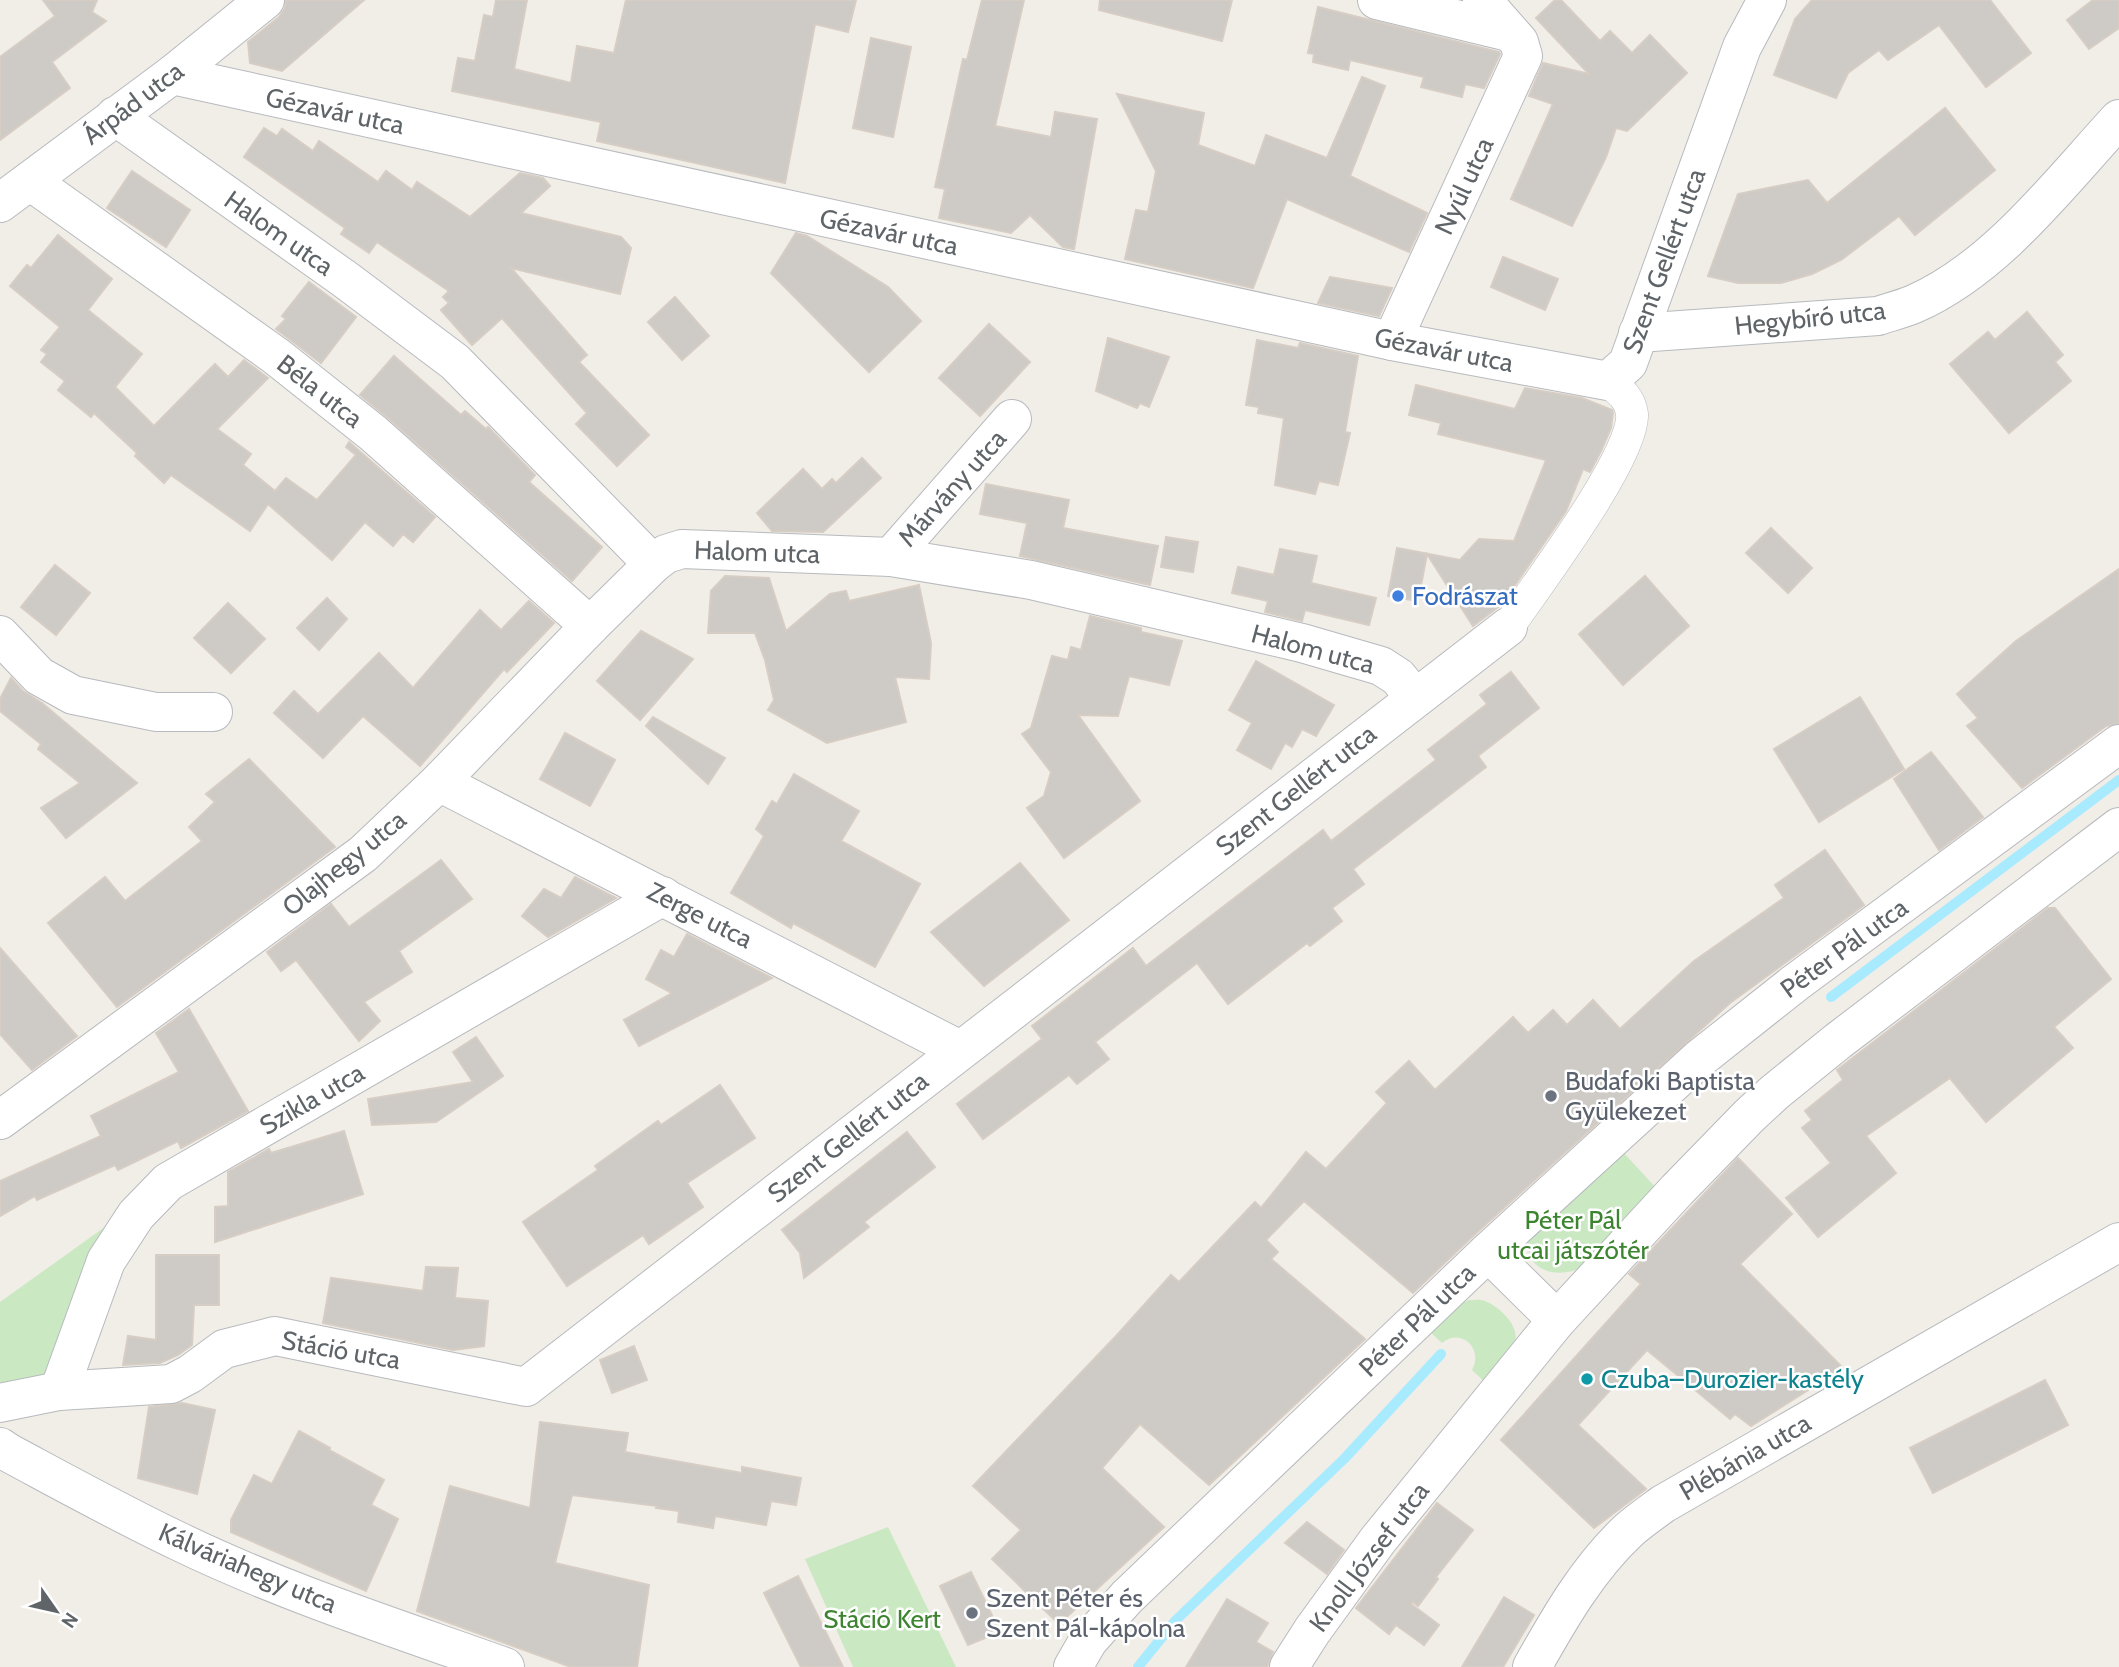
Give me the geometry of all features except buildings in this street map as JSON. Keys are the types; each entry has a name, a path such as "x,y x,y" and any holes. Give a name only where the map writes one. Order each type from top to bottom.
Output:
{"street":[{"name":"Árpád utca","path":"0,203 172,75 265,0"},
{"path":"1377,0 1509,32"},
{"name":"Nyúl utca","path":"1392,341 1522,56 1519,42 1482,0"},
{"name":"Szent Gellért utca","path":"526,1387 1508,627 1587,514 1623,449 1633,418 1629,400 1608,381 1628,363 1742,47 1767,0"},
{"name":"Gézavár utca","path":"172,75 1392,341 1608,381"},
{"name":"Halom utca","path":"115,116 335,272 454,362 653,564 666,554 682,549 891,557 1031,580 1302,643 1381,666 1398,677 1415,698"},
{"name":"Hegybíró utca","path":"1638,333 1878,316 1913,305 1950,284 1991,254 2031,215 2119,119"},
{"name":"Béla utca","path":"30,181 276,356 352,416 590,626"},
{"name":"Márvány utca","path":"891,557 1012,419"},
{"name":"Olajhegy utca","path":"0,1120 363,854 439,782 653,564"},
{"path":"0,635 39,676 73,695 156,712 213,712"},
{"name":"Péter Pál utca","path":"1073,1667 1088,1641 1127,1597 1488,1252 1729,1033 2119,744"},
{"name":"Zerge utca","path":"439,782 960,1051"},
{"path":"1488,1252 1558,1320 1677,1190 1749,1115 1775,1092 2119,827"},
{"name":"Szikla utca","path":"58,1391 106,1261 136,1215 168,1182 663,896"},
{"name":"Plébánia utca","path":"1532,1667 1589,1575 1630,1529 1663,1504 2119,1242"},
{"name":"Knoll József utca","path":"1289,1667 1378,1540 1558,1320"},
{"name":"Stáció utca","path":"0,1403 58,1391 171,1384 190,1374 223,1349 275,1336 526,1387"},
{"name":"Kálváriahegy utca","path":"0,1447 179,1542 323,1602 505,1667"}],"green space":[{"name":"Péter Pál utcai játszótér","path":"1621,1150 1658,1190 1579,1269 1560,1273 1543,1270 1532,1259 1528,1240"},
{"path":"109,1224 43,1380 0,1391 0,1302"},
{"path":"1469,1300 1483,1300 1491,1304 1508,1318 1515,1330 1514,1347 1488,1385 1472,1370 1475,1355 1469,1343 1456,1338 1442,1343 1426,1328 1455,1306"},
{"name":"Stáció Kert","path":"888,1527 956,1667 853,1667 805,1559"}],"waterway":[{"path":"1831,997 2119,780"},
{"path":"1138,1667 1176,1620 1344,1459 1441,1354"}],"place":[{"name":"Fodrászat","path":"1398,596"},
{"name":"Budafoki Baptista Gyülekezet","path":"1551,1096"},
{"name":"Czuba–Durozier-kastély","path":"1587,1379"},
{"name":"Szent Péter és Szent Pál-kápolna","path":"972,1613"}]}
